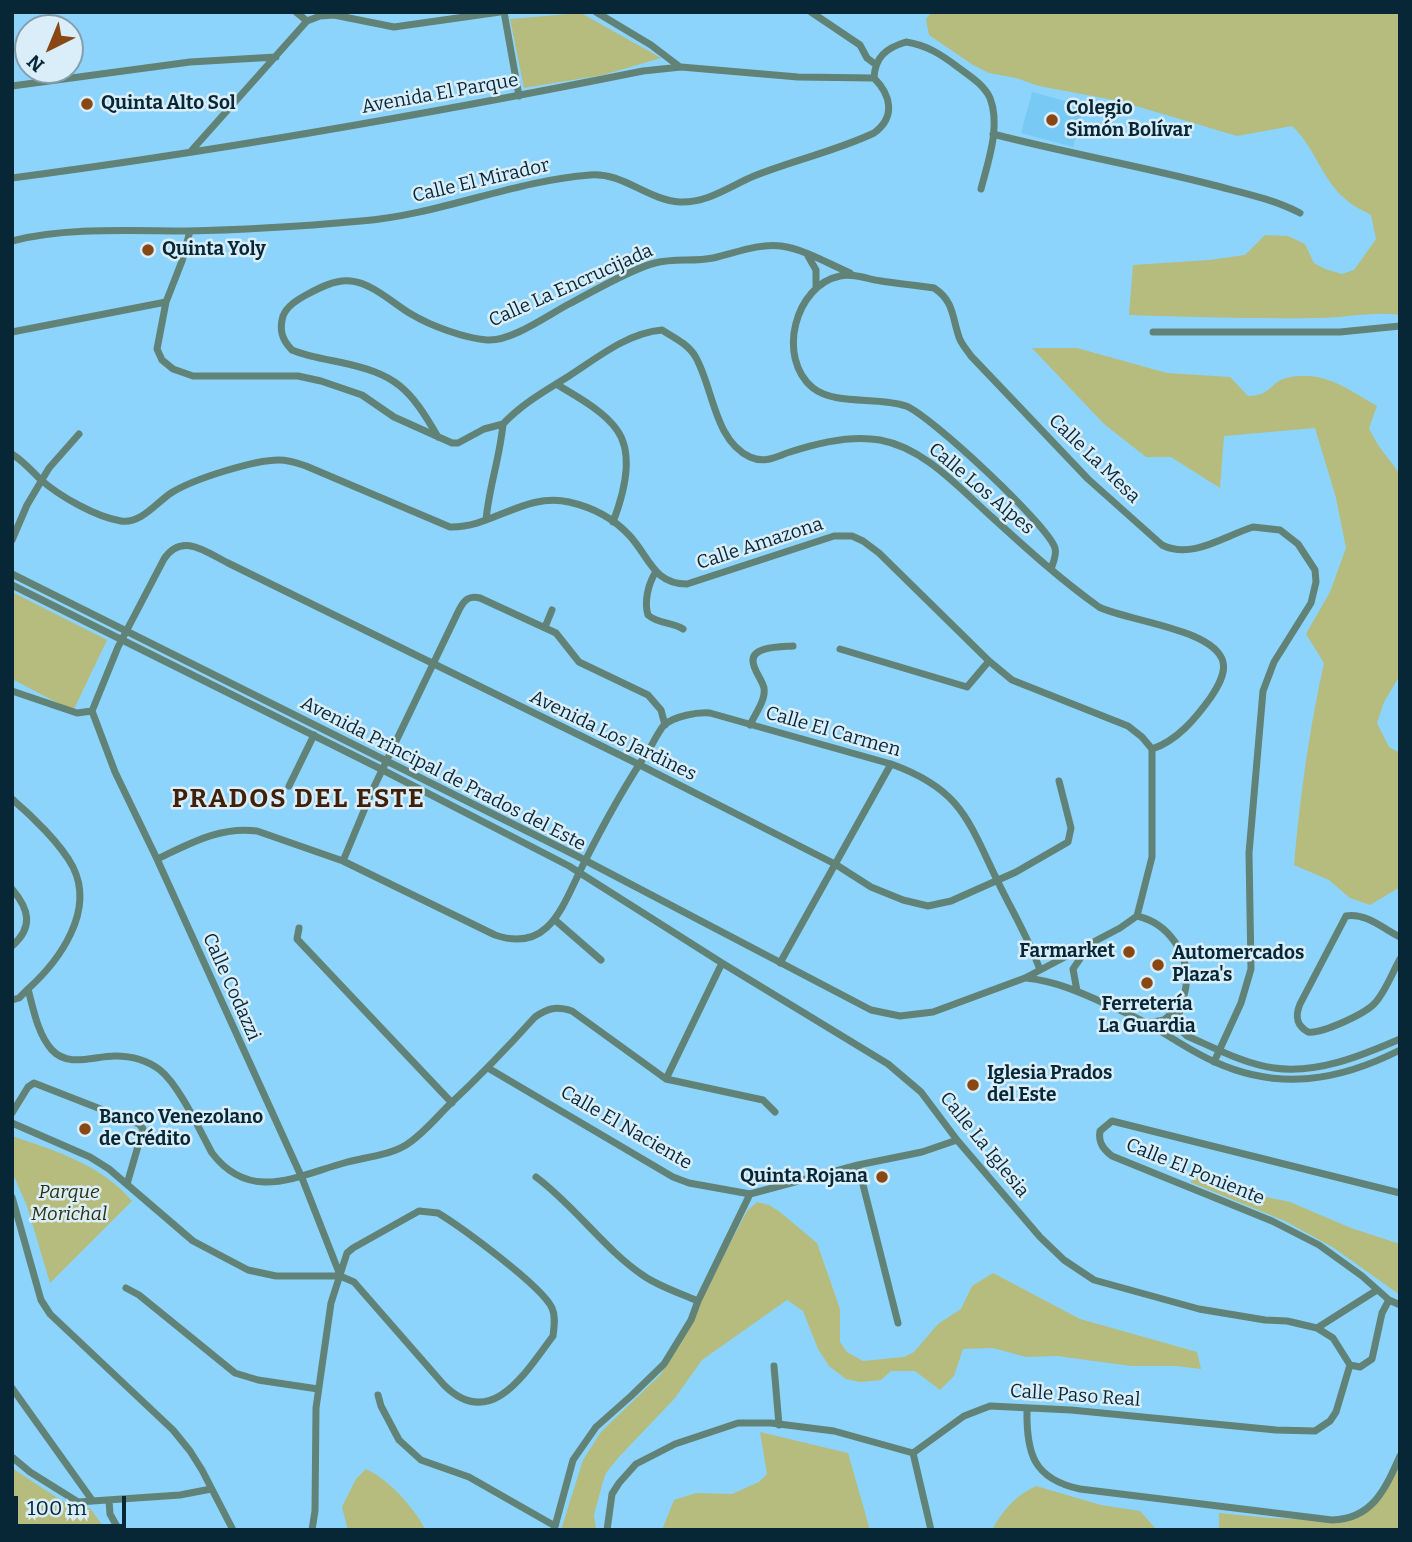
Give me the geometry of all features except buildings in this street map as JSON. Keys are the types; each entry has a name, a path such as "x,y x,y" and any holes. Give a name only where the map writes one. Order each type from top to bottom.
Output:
{"street":[{"path":"296,12 307,21"},
{"path":"192,150 307,21 320,16 334,15 394,27 502,12 519,96"},
{"path":"596,12 651,45 681,67"},
{"path":"811,12 860,45 867,58 875,64"},
{"path":"874,78 875,64 881,54 906,42 929,47 983,89 990,98 993,134 981,190"},
{"path":"12,86 190,62 276,57"},
{"name":"Avenida El Parque","path":"13,178 108,166 324,130 643,71 681,67 798,76 874,78"},
{"name":"Calle El Mirador","path":"12,241 40,235 190,231 364,221 441,209 548,181 593,175 609,176 667,200 695,201 713,196 754,176 874,133 887,120 889,104 883,87 874,78"},
{"path":"993,134 1057,151 1185,178 1283,204 1300,212"},
{"path":"12,172 13,178"},
{"path":"190,231 166,302 157,349 162,360 173,369 193,376 298,376 321,381 362,395 394,417 452,443 503,424 486,520"},
{"name":"Calle La Encrucijada","path":"438,437 420,407 397,382 372,371 292,349 286,344 281,333 285,311 308,294 335,282 352,281 434,325 476,338 496,340 530,326 653,264 709,259 771,245 787,247 854,275"},
{"path":"807,255 816,270 816,286 800,313 793,341 798,365 812,387 836,398 907,406 931,422 1002,486 1047,533 1056,555 1051,569"},
{"name":"Calle La Mesa","path":"816,286 832,278 854,275 934,288 942,293 951,306 959,337 971,356 1088,479 1163,545 1172,550 1190,550 1253,527 1270,528 1280,530 1298,544 1315,570 1316,583 1311,603 1274,662 1263,691 1250,853 1251,969 1241,1003 1214,1062"},
{"path":"12,332 166,302"},
{"path":"1153,332 1340,332 1400,326"},
{"name":"Calle Los Alpes","path":"503,424 534,397 636,336 662,330 687,346 695,356 720,423 732,442 750,457 772,460 815,446 867,438 899,445 916,454 950,480 1051,569 1099,607 1193,636 1209,644 1221,656 1223,670 1217,688 1203,708 1167,744 1152,749"},
{"path":"556,384 598,412 616,428 621,437 624,447 625,482 613,522"},
{"path":"12,540 27,505 50,468 79,433"},
{"path":"12,454 43,481 79,505 127,522 141,516 184,486 278,460 306,466 439,524 471,526 529,503 551,499 581,505 613,522 631,538 655,573 646,603 648,615 657,622 682,629"},
{"name":"Calle Amazona","path":"655,573 669,581 687,584 826,538 852,536 879,553 989,661 1012,680 1128,726 1152,749"},
{"name":"Avenida Los Jardines","path":"127,631 172,548 183,545 197,548 835,864 871,887 903,900 929,906 951,901 998,880 1068,842 1071,828 1059,781"},
{"name":"Avenida Principal de Prados del Este","path":"12,574 385,766 579,872 585,861 385,766 353,755 12,585"},
{"path":"343,861 463,603 474,596 545,627 563,640 579,662 648,695 661,710 665,724 638,765 585,861 862,1006 900,1016 933,1012 1025,978 1137,916 1152,857 1152,749"},
{"path":"545,627 552,610"},
{"path":"12,691 77,713 92,711 127,631"},
{"path":"750,725 763,698 764,688 753,661 755,655 759,651 793,646"},
{"path":"840,649 967,687 989,661"},
{"name":"Calle Codazzi","path":"92,711 115,772 302,1178 340,1276"},
{"name":"Calle El Carmen","path":"665,724 702,712 891,764 931,781 956,802 966,815 1040,970"},
{"path":"289,786 314,736"},
{"path":"780,963 891,764"},
{"path":"12,799 68,859 74,869 80,896 74,929 46,971 19,998 12,1000"},
{"path":"157,859 199,839 223,832 244,830 278,838 343,861 506,939 531,937 555,920 579,872"},
{"name":"Calle La Iglesia","path":"579,872 888,1064 921,1093 957,1140 1040,1237 1064,1260 1094,1280 1199,1309 1265,1321 1287,1321 1317,1328"},
{"path":"12,889 23,904 27,916 22,937 12,946"},
{"path":"1137,916 1152,920 1162,927 1174,940 1184,962 1185,990 1178,1025 1184,1034 1264,1066 1306,1069 1353,1057 1400,1039"},
{"path":"1400,937 1368,919 1346,916 1300,1004 1296,1018 1299,1024 1308,1032 1319,1032 1371,1007 1400,960"},
{"path":"555,920 601,960"},
{"path":"299,928 297,939 452,1103"},
{"path":"1076,991 1073,969 1078,958 1091,943"},
{"path":"666,1079 722,963"},
{"path":"1025,978 1046,980 1076,991 1146,1023 1214,1062 1263,1078 1302,1080 1332,1076 1400,1050"},
{"path":"28,989 37,1020 49,1045 57,1054 67,1059 114,1056 140,1059 149,1063 170,1080 212,1153 226,1168 264,1183 302,1178 403,1147 488,1068 535,1017 548,1009 560,1007 572,1010 666,1079 763,1100 775,1112"},
{"path":"1146,1023 1164,1020 1181,1006"},
{"name":"Calle El Naciente","path":"488,1068 673,1177 689,1183 750,1194 858,1165 922,1152 957,1140"},
{"path":"12,1113 28,1087 34,1083 139,1124 143,1129 127,1184"},
{"name":"Calle El Poniente","path":"1377,1290 1319,1245 1272,1221 1112,1156 1101,1144 1100,1131 1112,1121 1400,1193"},
{"path":"12,1124 90,1157 110,1169 193,1241 248,1269 276,1276 340,1276 354,1282 452,1393 469,1402 481,1404 493,1401 508,1392 553,1336 555,1325 552,1308 537,1288 438,1213 419,1211 364,1240 347,1253 340,1276 331,1303 318,1389 315,1511 312,1530"},
{"path":"858,1165 898,1322"},
{"path":"537,1177 552,1188 637,1270 698,1301"},
{"path":"378,1395 399,1440 416,1456 435,1466 469,1477 555,1528 573,1460 596,1427 664,1364 691,1320 750,1194"},
{"path":"12,1197 41,1300 50,1314 173,1430 190,1451 233,1530"},
{"path":"126,1288 139,1295 235,1373 257,1380 318,1389"},
{"path":"1389,1300 1382,1312 1372,1359 1360,1367 1350,1365 1333,1338 1317,1328 1377,1290 1389,1300 1400,1304"},
{"name":"Calle Paso Real","path":"913,1453 973,1411 990,1406 1308,1432 1323,1427 1336,1412 1350,1365"},
{"path":"775,1366 779,1424"},
{"path":"12,1388 92,1500"},
{"path":"1027,1408 1029,1447 1038,1467 1051,1479 1080,1489 1348,1520 1361,1514 1375,1501 1390,1479 1400,1456"},
{"path":"607,1530 612,1494 618,1483 636,1464 675,1444 724,1427 748,1422 853,1435 913,1453 931,1530"},
{"path":"12,1457 78,1502 180,1495 211,1489"},
{"path":"109,1501 110,1514 119,1530"}],"shaded area":[{"name":"Colegio Simón Bolívar","path":"1032,92 1084,106 1073,147 1021,133"}],"green space":[{"path":"932,12 1400,12 1400,315 1224,318 1129,315 1133,265 1245,255 1265,235 1288,236 1305,244 1314,263 1342,274 1354,270 1376,239 1371,215 1349,202 1335,189 1292,126 1237,136 1119,101 1039,86 989,73 929,35 926,19"},
{"path":"581,13 661,58 603,75 524,88 510,19"},
{"path":"1032,348 1077,348 1167,373 1230,377 1248,396 1266,392 1286,378 1312,376 1345,387 1377,406 1369,428 1400,475 1400,675 1384,702 1377,723 1389,747 1400,753 1400,887 1370,905 1350,898 1329,880 1294,865 1306,764 1324,663 1306,634 1330,592 1346,548 1336,498 1315,428 1224,436 1220,488 1171,457 1146,457 1104,424"},
{"path":"12,592 107,640 73,711 12,679"},
{"name":"Parque Morichal","path":"12,1136 61,1153 93,1169 132,1201 50,1283 27,1206 12,1172"},
{"path":"1204,1172 1247,1193 1290,1202 1351,1228 1400,1244 1400,1295 1334,1248 1285,1221 1190,1182"},
{"path":"757,1202 780,1212 817,1243 840,1309 840,1342 847,1352 863,1361 904,1357 914,1352 938,1324 961,1309 972,1286 993,1273 1080,1319 1197,1352 1201,1369 1131,1366 1057,1356 1026,1357 993,1348 963,1349 954,1376 940,1390 915,1371 891,1371 881,1380 860,1382 846,1379 829,1366 818,1349 803,1311 787,1300 702,1360 675,1398 618,1458 606,1473 602,1485 594,1515 596,1530 561,1530 583,1460 601,1432 661,1374 747,1211"},
{"path":"760,1432 848,1453 870,1530 662,1530 674,1500 696,1493 732,1494 759,1482 767,1474"},
{"path":"1400,1451 1400,1530 1219,1530 1219,1513 1322,1519 1359,1511 1372,1503 1381,1492"},
{"path":"12,1468 68,1505 90,1508 106,1530 12,1530"},
{"path":"366,1469 384,1480 400,1495 426,1530 348,1530 342,1507 356,1479"},
{"path":"1036,1486 1101,1505 1140,1511 1157,1530 992,1530 1010,1504"}],"place":[{"name":"Quinta Alto Sol","path":"87,104"},
{"name":"Colegio Simón Bolívar","path":"1052,120"},
{"name":"Quinta Yoly","path":"148,250"},
{"name":"Farmarket","path":"1129,952"},
{"name":"Automercados Plaza's","path":"1158,965"},
{"name":"Ferretería La Guardia","path":"1147,983"},
{"name":"Iglesia Prados del Este","path":"973,1085"},
{"name":"Banco Venezolano de Crédito","path":"85,1129"},
{"name":"Quinta Rojana","path":"882,1177"}],"district":[{"name":"PRADOS DEL ESTE","path":"299,800"}]}
